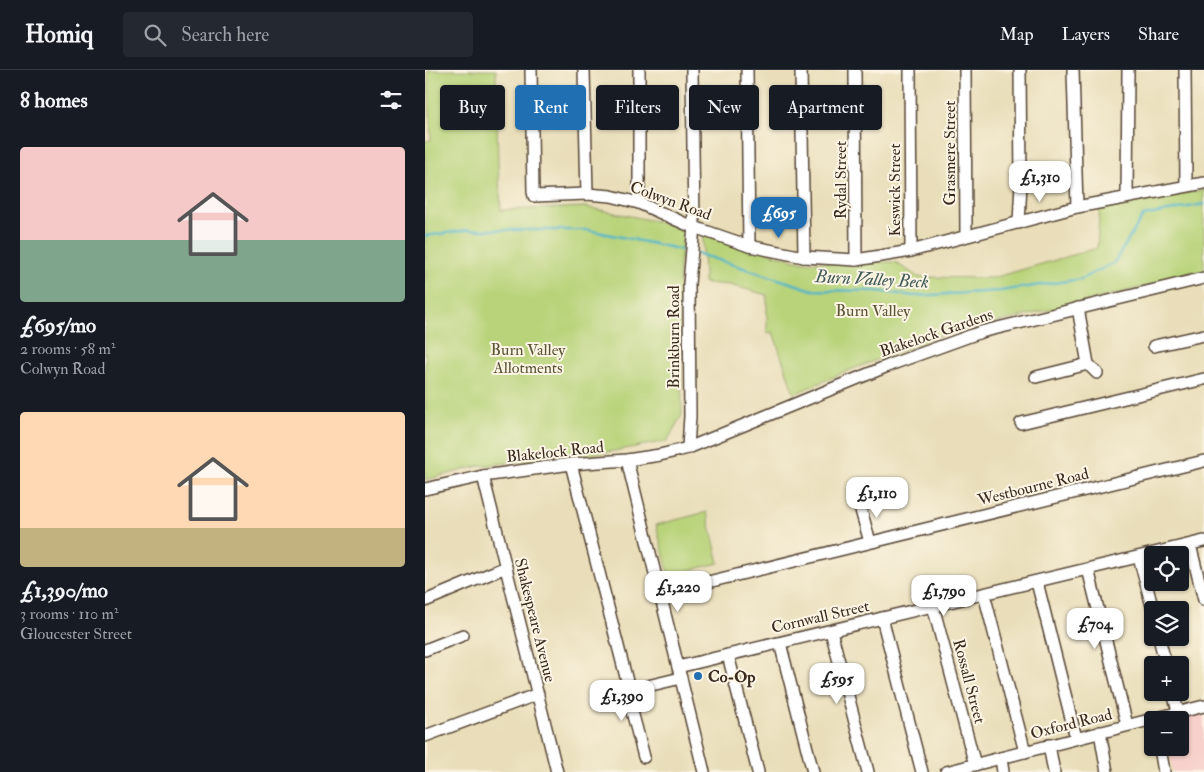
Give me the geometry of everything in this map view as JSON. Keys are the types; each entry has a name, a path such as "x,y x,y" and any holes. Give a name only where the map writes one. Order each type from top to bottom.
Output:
{"street":[{"name":"Colwyn Road","path":"531,70 533,192 535,196 587,194 611,196 639,203 693,226 749,246 804,257 856,260 911,251 1077,207 1190,185"},
{"path":"584,70 587,194"},
{"path":"639,70 639,203"},
{"name":"Brinkburn Road","path":"688,448 690,416 689,284 693,243 692,70"},
{"path":"747,70 749,246"},
{"path":"801,70 804,257"},
{"name":"Rydal Street","path":"855,70 856,260"},
{"name":"Keswick Street","path":"910,70 911,251"},
{"name":"Grasmere Street","path":"965,70 966,236"},
{"path":"1019,223 1021,183 1020,70"},
{"path":"1073,70 1077,207"},
{"path":"1124,197 1128,70"},
{"path":"1185,70 1190,185"},
{"name":"Blakelock Gardens","path":"688,448 846,382 981,332 1204,278"},
{"path":"1078,308 1088,364 1097,373"},
{"path":"1154,346 1204,335"},
{"path":"1036,377 1088,364"},
{"path":"1021,423 1204,379"},
{"name":"Blakelock Road","path":"425,489 483,476 571,464 627,460 688,448"},
{"path":"627,460 705,772"},
{"name":"Westbourne Road","path":"659,594 1204,461"},
{"path":"571,464 627,681 631,687 629,700 644,757"},
{"name":"Shakespeare Avenue","path":"483,476 557,772"},
{"path":"859,503 870,542"},
{"name":"Cornwall Street","path":"631,687 639,688 728,655 1204,541"},
{"path":"1190,545 1204,600"},
{"path":"1139,557 1151,601"},
{"path":"425,601 506,567"},
{"path":"1088,569 1127,725"},
{"path":"1037,582 1076,738"},
{"path":"984,594 1025,752"},
{"name":"Rossall Street","path":"933,606 975,765"},
{"path":"882,618 922,772"},
{"path":"831,631 868,772"},
{"path":"425,650 463,635"},
{"path":"780,643 813,772"},
{"path":"728,655 758,772"},
{"path":"425,736 538,694"},
{"name":"Oxford Road","path":"1182,711 1204,706"},
{"name":"Oxford Road","path":"947,772 1144,721"},
{"path":"1100,732 1107,772"},
{"path":"1049,745 1053,772"},
{"path":"1161,756 1164,772"},
{"path":"1001,758 1003,772"}],"shaded area":[{"path":"1204,711 1204,772 1173,772 1170,756 1189,756 1189,715"}],"green space":[{"name":"Burn Valley Allotments","path":"428,70 496,70 496,85 440,85 440,130 497,130 501,210 585,207 685,227 679,266 682,415 667,441 603,453 479,466 425,480 425,141 431,140"},
{"name":"Burn Valley","path":"1204,190 1204,272 940,336 845,372 794,394 773,332 767,333 767,295 730,285 704,283 703,235 803,262 895,262 918,277 993,278 1097,248 1100,207"},
{"path":"707,512 719,563 669,575 656,525"}],"waterway":[{"name":"Burn Valley Beck","path":"696,253 813,290 876,291 914,296 1000,291 1081,279 1114,263 1143,216 1204,204"},
{"name":"Burn Valley Beck","path":"425,236 468,230 588,230 688,251"}],"place":[{"name":"Co-Op","path":"698,676"}]}
